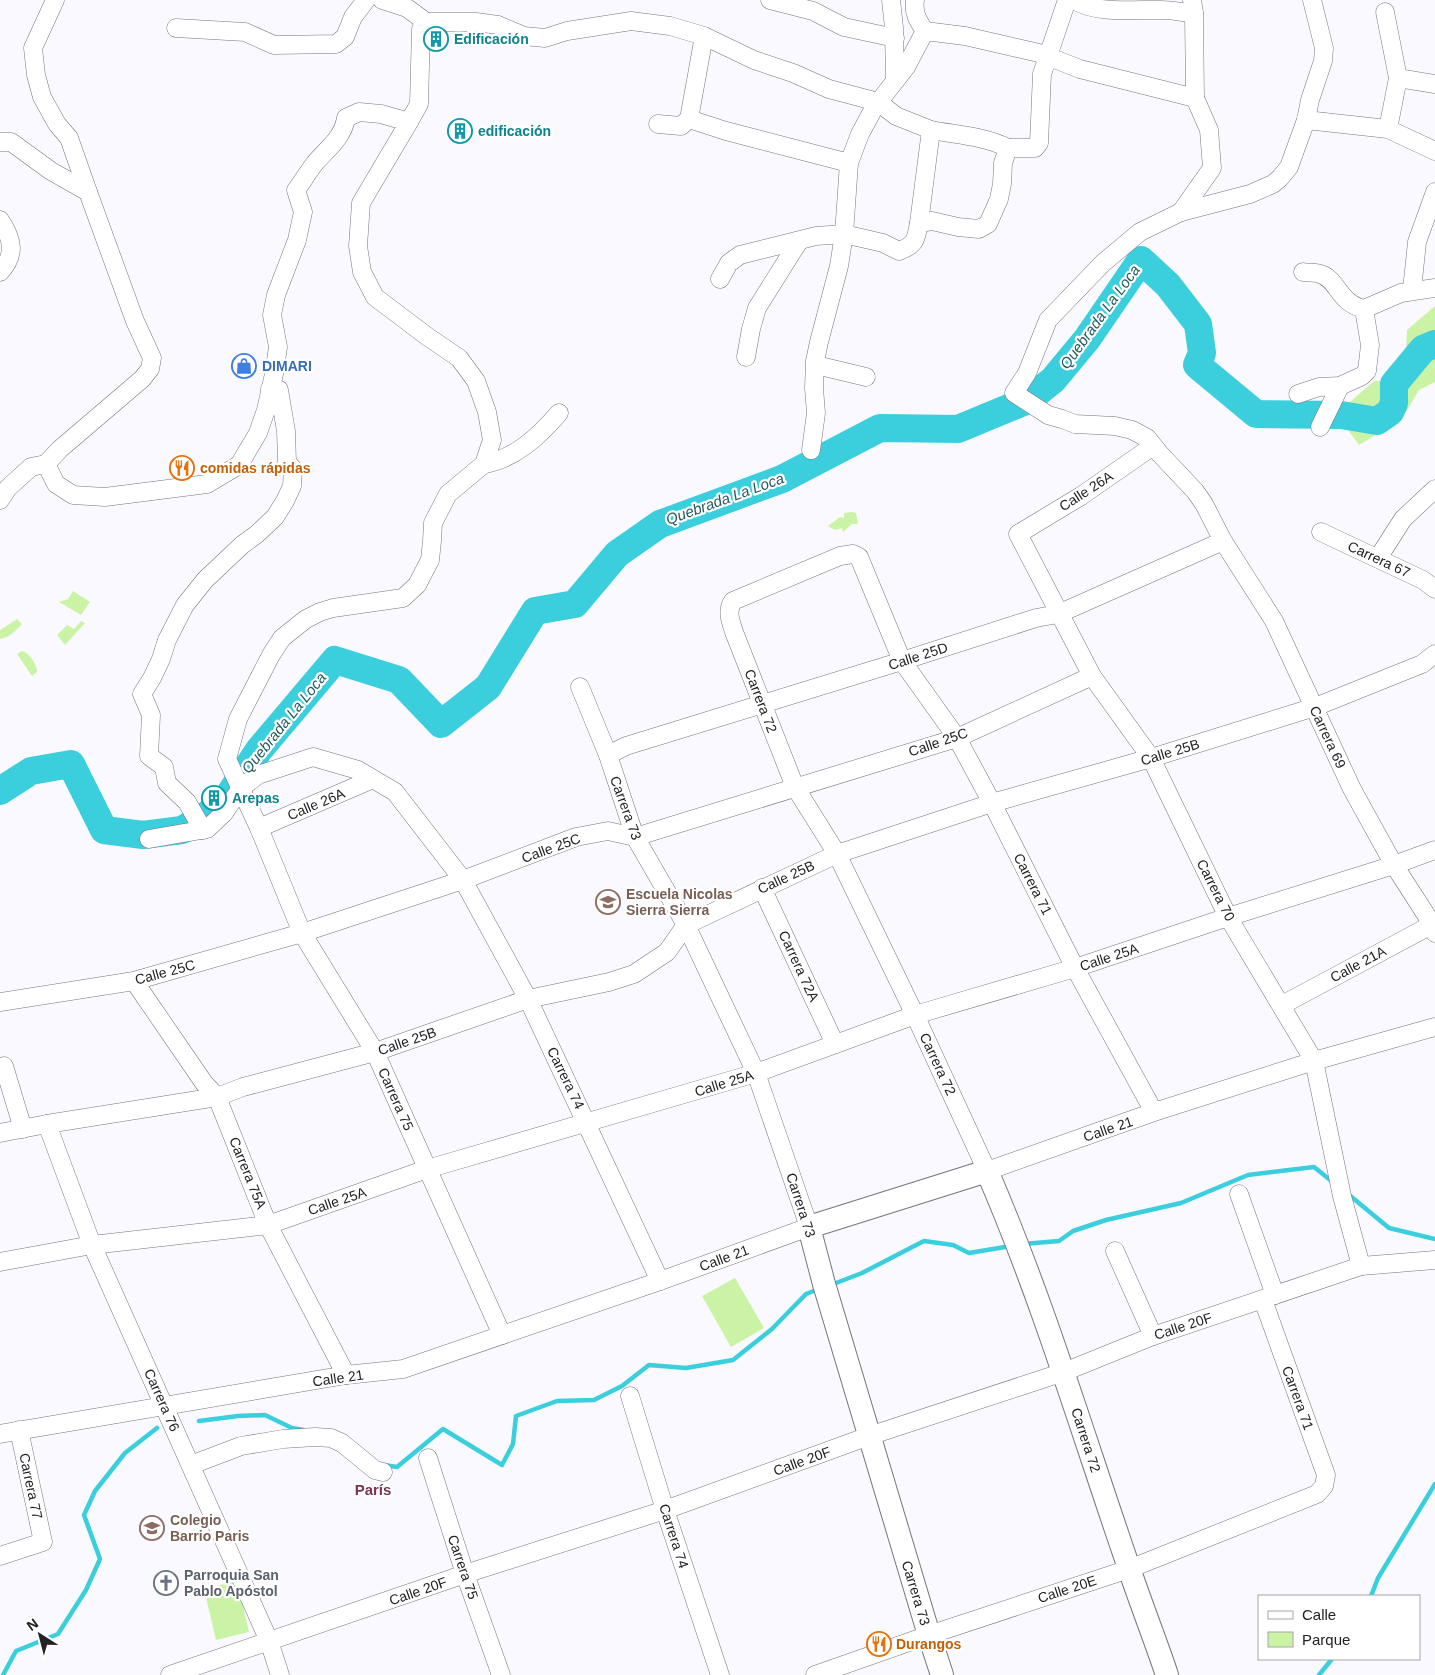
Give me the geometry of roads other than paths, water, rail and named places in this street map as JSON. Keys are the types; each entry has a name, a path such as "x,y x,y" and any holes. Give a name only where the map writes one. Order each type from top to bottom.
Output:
{"street":[{"path":"0,500 8,488 31,467 46,464 60,449 142,379 150,369 152,358 135,321 69,138 57,124 42,97 35,69 33,48 55,0"},
{"path":"176,28 246,32 265,42 277,45 336,44 345,37 353,17 366,0"},
{"path":"382,0 407,8 426,22 491,24 524,36 545,38 567,31 631,21 670,26 704,36 754,60 829,89 878,102 896,116 931,130 996,142 1008,148 1026,149 1034,148 1039,143 1042,74 1067,0"},
{"path":"770,0 813,11 844,26 895,38"},
{"path":"891,0 895,38 895,80"},
{"path":"915,0 914,8 917,19 925,31 965,36 1048,56 1080,69 1194,98"},
{"path":"1074,0 1087,6 1102,9 1166,10 1193,7 1194,98 1209,130 1212,168 1181,212"},
{"path":"1181,212 1250,194 1273,184 1289,167 1306,120 1310,100 1323,61 1324,48 1312,0"},
{"path":"1385,12 1398,78 1388,129"},
{"path":"426,22 421,29 419,104 361,203 358,246 362,272 375,297 459,358 476,381 487,412 492,440 484,464 495,462 524,448 559,413"},
{"path":"811,450 816,413 814,388 816,364 819,342 840,266 849,163 860,134 878,102 906,67 925,31"},
{"path":"658,124 681,126 690,119 704,36"},
{"path":"1398,78 1435,84"},
{"path":"46,464 56,484 73,494 105,497 207,484 239,465 258,433 266,410 278,346 272,315 276,295 296,240 303,212 296,190 316,163 334,145 345,124 346,118 359,112 381,114 409,122"},
{"path":"690,119 726,131 849,163"},
{"path":"1306,120 1388,129 1435,152"},
{"path":"720,278 729,263 740,255 816,236 844,234 882,243 899,250 910,247 916,238 919,223 931,130"},
{"path":"0,142 11,142 51,171 88,192"},
{"path":"919,223 932,221 958,227 979,229 988,224 999,199 1003,163 1008,148"},
{"path":"1412,290 1417,242 1435,192"},
{"name":"Carrera 69","path":"1181,212 1140,232 1102,263 1048,320 1027,373 1014,393 1048,415 1062,418 1075,424 1115,426 1132,430 1147,438 1195,491 1204,504 1223,541 1274,621 1352,789 1394,865 1434,927"},
{"path":"0,220 7,230 12,249 8,264 0,272"},
{"path":"746,357 751,329 758,308 799,241"},
{"path":"1303,272 1320,274 1326,277 1350,305 1364,309 1401,293 1435,288"},
{"path":"1322,423 1337,393 1367,371 1370,345 1364,309"},
{"path":"816,364 866,377"},
{"path":"1298,394 1319,387 1337,393"},
{"path":"241,788 224,812 207,829 200,825 187,802 168,783 164,767 150,756 151,715 142,694 161,659 167,640 184,605 205,580 275,517 292,486 293,469 287,462 286,431 279,390 270,389"},
{"name":"Calle 26A","path":"1018,534 1081,496 1153,446"},
{"name":"Carrera 75","path":"484,464 448,494 433,523 430,560 417,584 408,594 403,598 342,606 320,612 306,619 282,638 271,655 238,719 227,759 259,828 302,933 375,1052 502,1336"},
{"path":"1378,558 1403,518 1435,489"},
{"name":"Carrera 67","path":"1321,532 1423,580 1435,589"},
{"name":"Carrera 70","path":"1018,534 1092,676 1151,758 1228,916 1314,1061 1335,1166 1361,1266"},
{"name":"Calle 25D","path":"608,755 626,746 1036,618 1058,614 1223,541"},
{"name":"Carrera 72","path":"862,561 853,554 840,556 733,601 730,604 729,612 734,632 795,788 837,854 916,1015 1011,1226 1064,1372 1129,1568 1167,1675"},
{"name":"Carrera 71","path":"862,561 902,661 956,738 992,803 1075,968 1154,1112"},
{"name":"Calle 25B","path":"0,1133 218,1097 243,1087 375,1052 528,999 609,982 634,974 667,952 686,925 837,854 992,803 1151,758 1315,707 1422,664 1435,654"},
{"name":"Calle 25C","path":"0,1002 134,980 302,933 464,880 576,837 608,831 635,837 956,738 1092,676"},
{"name":"Carrera 73","path":"580,687 608,755 635,837 686,925 756,1073 809,1227 869,1436 942,1675"},
{"name":"Carrera 74","path":"241,788 258,775 313,757 358,770 395,792 464,880 528,999 660,1281"},
{"name":"Calle 26A","path":"259,828 374,779"},
{"path":"149,839 200,825"},
{"name":"Calle 25A","path":"0,1262 92,1244 268,1225 427,1169 756,1073 916,1015 1075,968 1228,916 1394,865 1435,850"},
{"name":"Carrera 72A","path":"762,888 835,1044"},
{"name":"Calle 21A","path":"1282,1005 1434,927"},
{"name":"Carrera 75A","path":"134,980 204,1084 218,1097 268,1225 346,1376"},
{"name":"Calle 21","path":"0,1434 346,1376 402,1369 660,1281 809,1227 986,1170 1154,1112 1314,1061 1435,1027"},
{"path":"4,1066 23,1128"},
{"name":"Carrera 76","path":"47,1124 92,1244 269,1641 280,1675"},
{"name":"Carrera 71","path":"1239,1194 1269,1297 1326,1475 1324,1486 1317,1494"},
{"path":"1115,1251 1153,1336"},
{"name":"Calle 20F","path":"170,1675 465,1574 665,1510 869,1436 1064,1372 1153,1336 1361,1266 1435,1260"},
{"name":"Carrera 74","path":"630,1396 665,1510 720,1675"},
{"name":"Carrera 77","path":"0,1556 43,1542 19,1430"},
{"path":"191,1464 241,1446 316,1436 331,1438 342,1443 374,1470 383,1472"},
{"name":"Carrera 75","path":"428,1458 465,1574 501,1675"},
{"name":"Calle 20E","path":"815,1675 1129,1568 1317,1494"}],"waterway":[{"name":"Quebrada La Loca","path":"0,791 31,771 71,764 104,830 143,835 182,830 207,815 227,798 259,750 335,660 399,680 441,724 488,687 535,611 575,604 617,554 660,524 782,479 880,428 958,429 1028,400 1053,380 1087,339 1141,260 1168,285 1198,324 1202,353 1197,365 1256,414 1341,415 1377,421 1390,412 1394,403 1394,384 1423,349 1435,344"},
{"path":"1023,1244 1059,1241 1073,1231 1106,1220 1181,1203 1248,1175 1314,1167 1334,1183"},
{"path":"1348,1194 1389,1228 1435,1239"},
{"path":"831,1285 862,1273 924,1241 953,1245 969,1253 1011,1246"},
{"path":"384,1465 397,1467 443,1429 502,1465 513,1444 516,1416 557,1401 594,1400 622,1386 649,1365 686,1368 733,1360 772,1329 806,1294 819,1289"},
{"path":"199,1421 265,1415 292,1428 304,1430"},
{"path":"3,1675 16,1651 58,1634 86,1590 100,1559 84,1515 95,1491 125,1453 157,1428"},
{"path":"1371,1595 1378,1578 1435,1484"},
{"path":"1319,1675 1331,1660"}],"place":[{"name":"Edificación","path":"436,39"},
{"name":"edificación","path":"460,131"},
{"name":"DIMARI","path":"244,366"},
{"name":"comidas rápidas","path":"182,468"},
{"name":"Arepas","path":"214,798"},
{"name":"Escuela Nicolas Sierra Sierra","path":"608,902"},
{"name":"Colegio Barrio Paris","path":"152,1528"},
{"name":"Parroquia San Pablo Apóstol","path":"166,1583"},
{"name":"Durangos","path":"879,1644"}],"district":[{"name":"París","path":"373,1490"}]}
